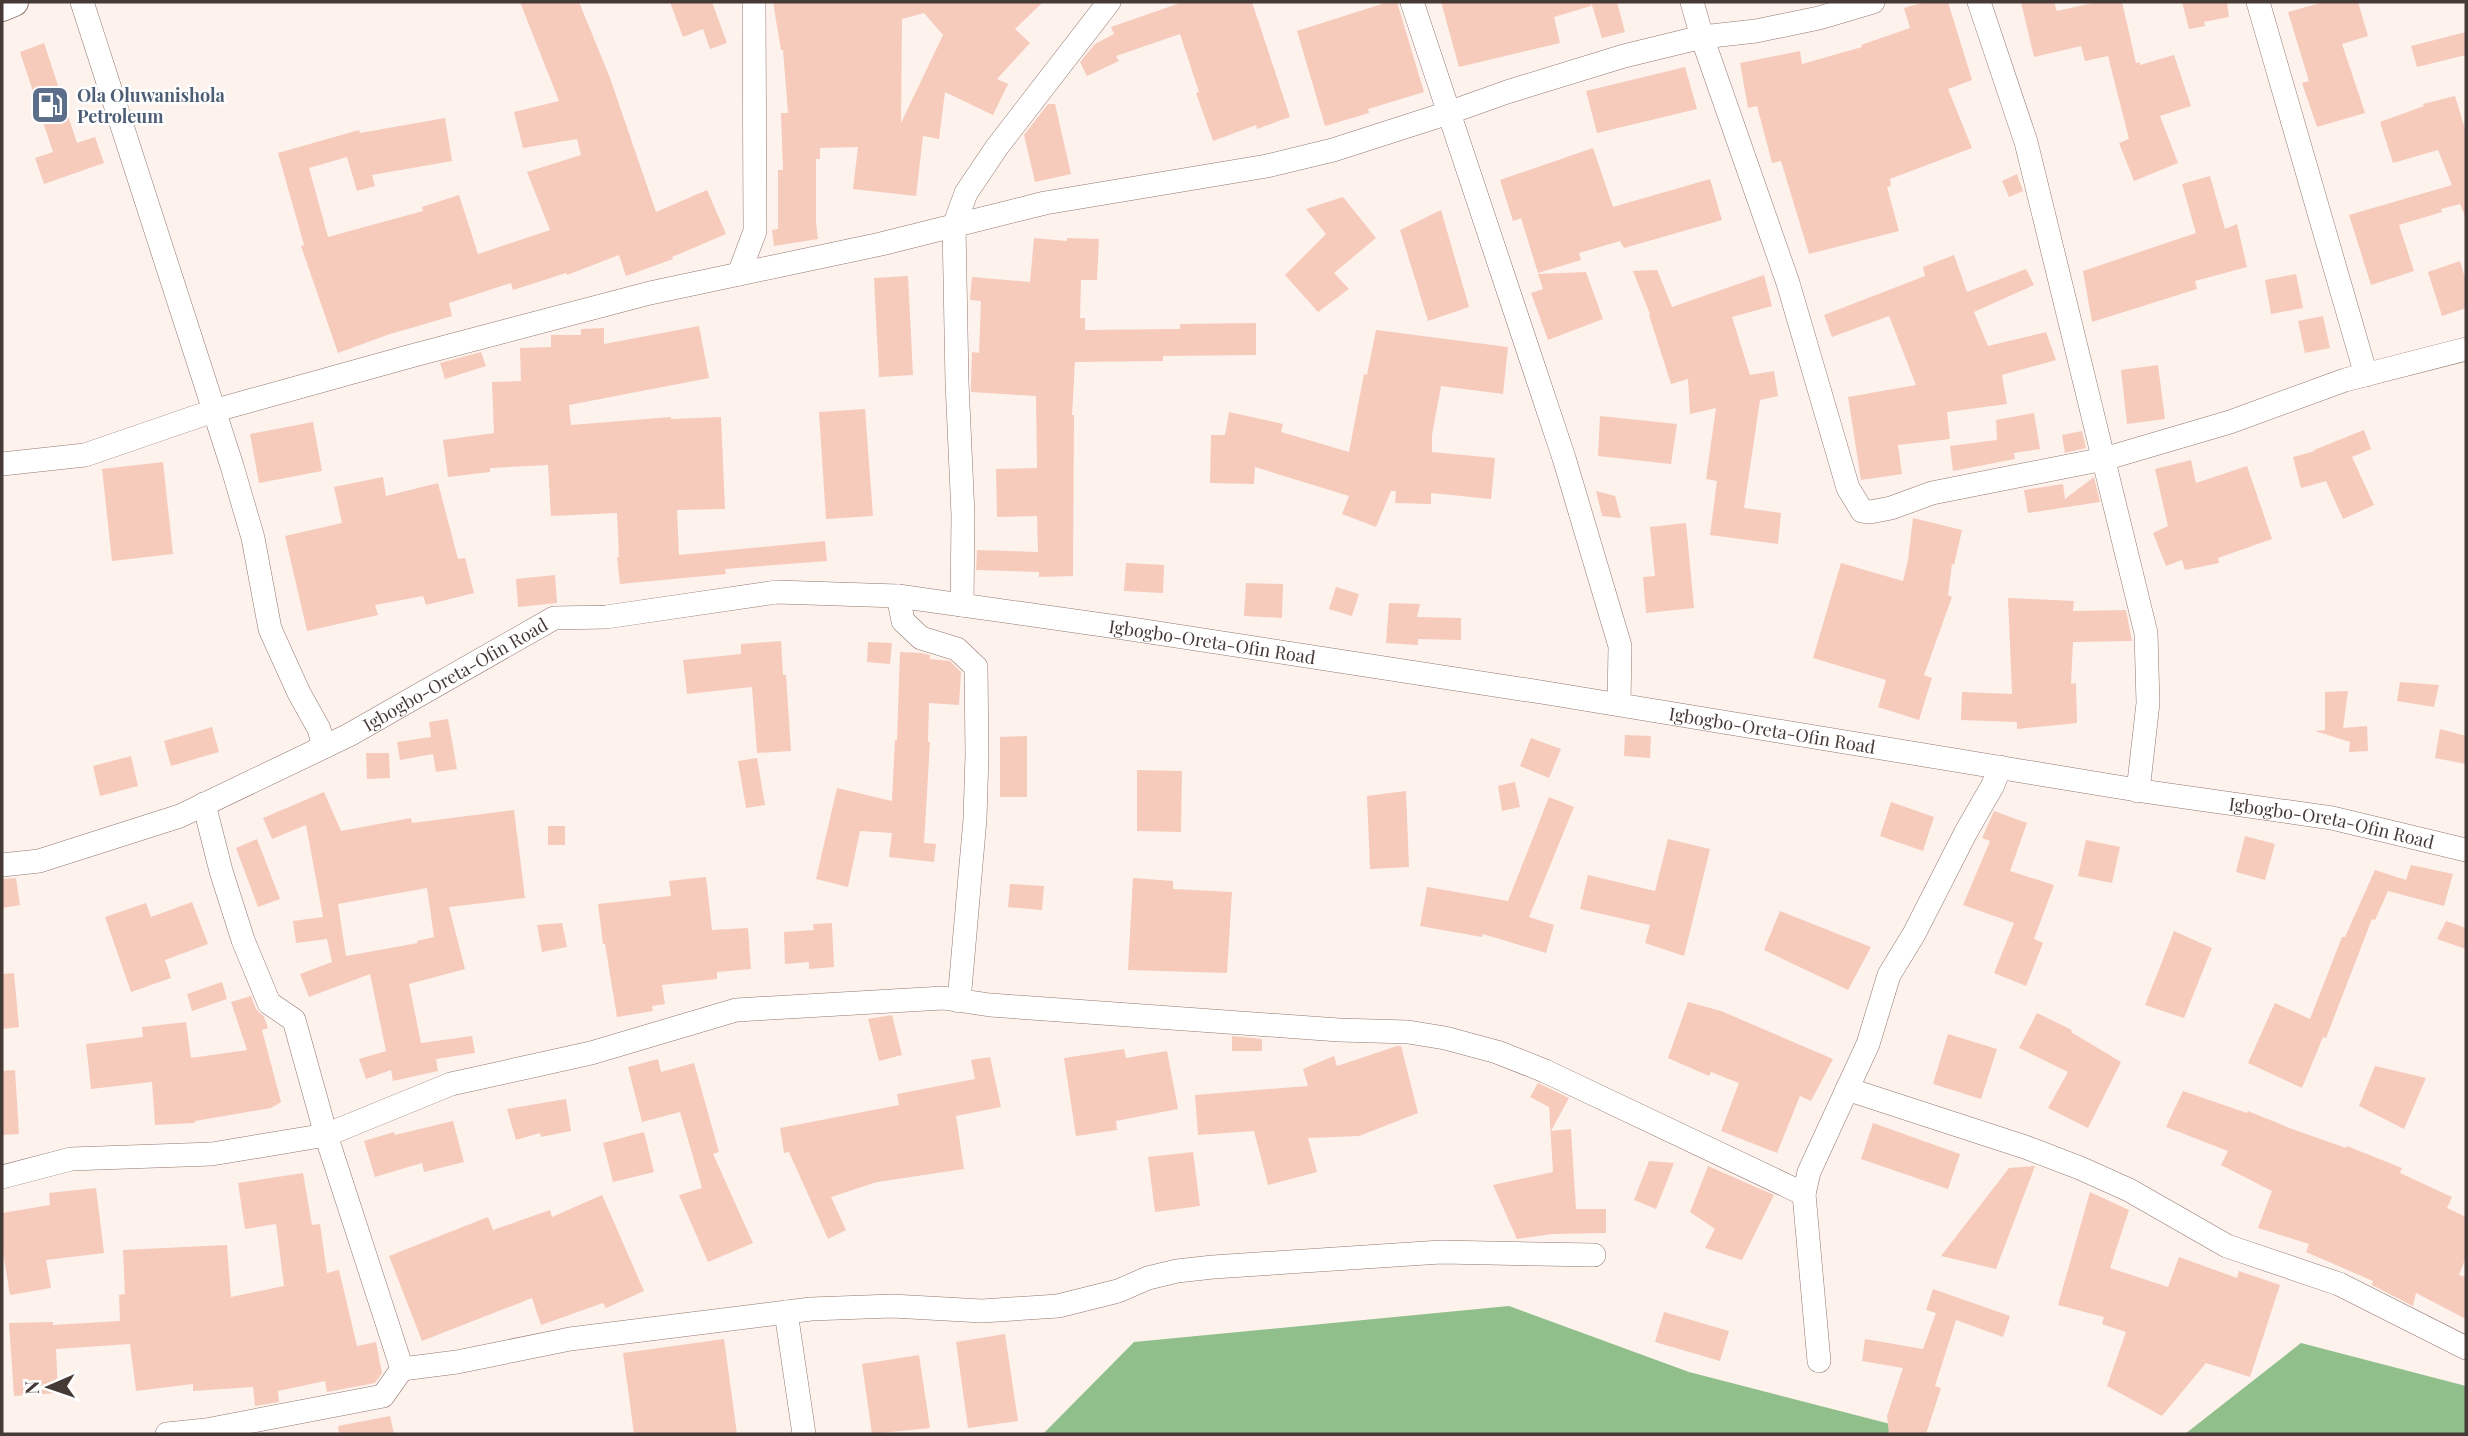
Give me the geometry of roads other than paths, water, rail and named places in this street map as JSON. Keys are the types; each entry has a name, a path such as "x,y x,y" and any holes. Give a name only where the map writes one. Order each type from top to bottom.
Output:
{"main road":[{"path":"2,7 14,2"}],"street":[{"path":"82,2 253,538 270,629 299,693 319,729 324,747"},
{"path":"739,274 755,232 754,2"},
{"path":"962,605 963,515 954,226 966,193 997,147 1109,2"},
{"path":"1412,2 1564,458 1620,646 1619,704"},
{"path":"1692,2 1788,283 1848,488 1862,511 1891,508 1932,493 2104,459 2230,422 2345,380 2466,349"},
{"path":"2,464 85,455 213,411 650,293 881,244 1045,203 1267,166 1334,150 1624,56 1702,37 1756,31 1819,18 1873,2"},
{"path":"1979,2 2026,142 2146,632 2148,703 2138,791"},
{"path":"2258,2 2366,374"},
{"path":"755,232 781,265"},
{"name":"Igbogbo-Oreta-Ofin Road","path":"2,865 39,861 180,816 349,735 554,618 606,617 777,592 898,596 1619,704 2138,791 2332,818 2466,850"},
{"path":"898,596 903,621 921,638 957,649 976,667 975,819 959,1001"},
{"path":"1818,1361 1804,1194 1809,1172 1868,1044 1889,975 1914,934 2000,767"},
{"path":"167,1434 206,1430 383,1396 392,1387 402,1369 326,1135 294,1020 269,1003 243,940 221,872 204,804"},
{"path":"2,1177 71,1159 212,1154 326,1135 451,1084 591,1053 736,1010 943,998 1339,1030 1408,1032 1445,1038 1497,1052 1545,1071 1804,1194"},
{"path":"1847,1089 2025,1147 2080,1168 2129,1190 2227,1246 2339,1284 2466,1348"},
{"path":"402,1369 457,1362 570,1339 786,1312 892,1306 982,1311 1058,1306 1118,1291 1158,1276 1213,1267 1441,1252 1594,1255"},
{"path":"786,1312 804,1434"}],"place":[{"name":"Ola Oluwanishola Petroleum","path":"50,105"}]}
